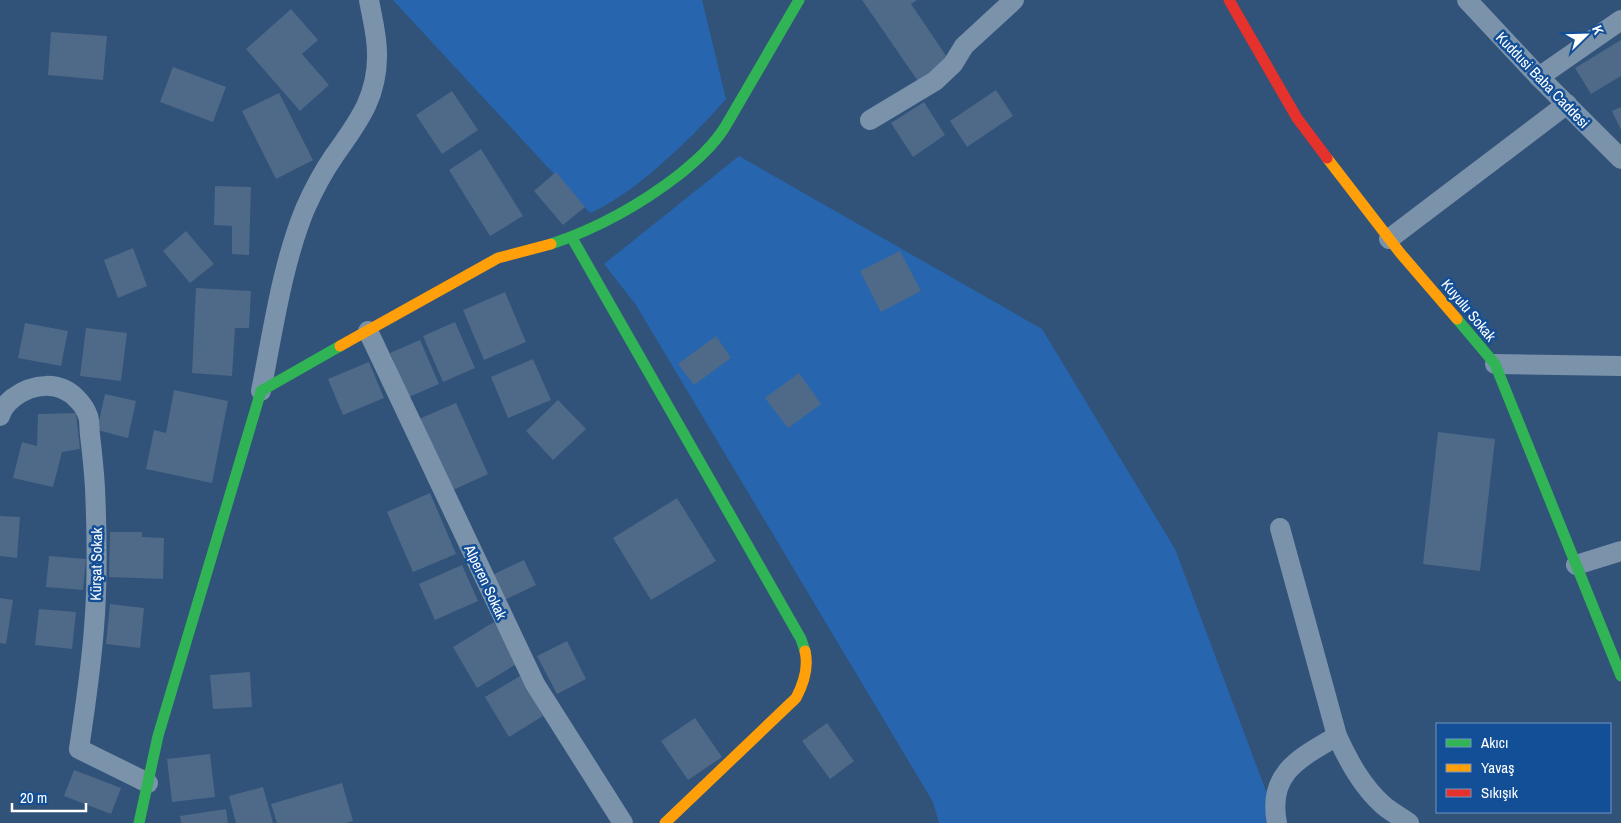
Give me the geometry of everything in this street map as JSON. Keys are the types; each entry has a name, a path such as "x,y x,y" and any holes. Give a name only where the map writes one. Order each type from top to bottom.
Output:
{"street":[{"path":"138,821 158,736 261,391 286,269 297,231 318,182 361,118 373,86 377,52 369,0"},
{"path":"261,391 498,258 536,250 572,238 607,222 668,184 717,139 799,0"},
{"path":"870,120 944,74 953,64 964,46 1014,0"},
{"name":"Kuyulu Sokak","path":"1229,0 1297,118 1389,239 1495,364 1621,676"},
{"name":"Kuddusi Baba Caddesi","path":"1468,0 1539,77 1621,159"},
{"path":"1539,77 1621,20"},
{"path":"1389,239 1567,104"},
{"path":"572,238 796,630 806,651 808,664 806,677 796,698 665,823"},
{"name":"Alperen Sokak","path":"368,331 535,684 623,823"},
{"path":"1495,364 1621,366"},
{"name":"Kürşat Sokak","path":"0,416 1,410 9,401 29,388 42,386 54,386 66,390 83,405 88,415 94,474 97,567 94,628 79,749 148,783"},
{"path":"1280,528 1337,736 1358,776 1370,792 1384,806 1409,823"},
{"path":"1576,565 1621,551"},
{"path":"1277,823 1275,797 1283,775 1300,758 1337,736"}],"shaded area":[{"path":"393,0 702,0 726,99 660,165 619,197 590,213"},
{"path":"739,156 1042,329 1175,549 1278,823 939,823 933,802 636,305 604,264"}],"building":[{"path":"862,0 917,0 911,4 949,60 918,81"},
{"path":"291,9 318,40 302,54 329,85 300,111 246,49"},
{"path":"51,32 107,36 103,80 48,75"},
{"path":"1621,40 1621,76 1591,94 1575,68"},
{"path":"173,67 226,87 213,122 160,102"},
{"path":"996,90 1013,116 967,147 950,121"},
{"path":"452,91 478,130 442,154 416,115"},
{"path":"279,93 313,160 276,179 242,111"},
{"path":"924,102 945,135 913,157 891,123"},
{"path":"1621,107 1621,130 1612,111"},
{"path":"481,149 523,216 490,236 449,170"},
{"path":"556,172 585,207 563,225 534,191"},
{"path":"215,186 251,187 249,255 232,254 232,226 214,225"},
{"path":"186,231 214,264 190,283 163,251"},
{"path":"133,248 147,286 118,298 104,260"},
{"path":"900,251 921,291 881,312 860,271"},
{"path":"196,288 251,291 249,328 235,328 232,376 192,373"},
{"path":"505,292 526,342 484,360 463,310"},
{"path":"455,322 475,368 443,382 423,336"},
{"path":"25,323 68,331 61,366 18,358"},
{"path":"86,328 127,333 121,381 80,376"},
{"path":"716,336 731,358 694,385 678,364"},
{"path":"420,340 439,384 409,397 390,353"},
{"path":"533,359 551,400 508,418 491,377"},
{"path":"369,362 384,398 343,415 328,379"},
{"path":"799,373 821,404 788,428 765,398"},
{"path":"174,390 228,401 212,483 146,469 154,430 166,433"},
{"path":"105,394 136,401 128,438 97,430"},
{"path":"558,400 586,429 553,460 526,431"},
{"path":"456,403 488,474 451,491 419,419"},
{"path":"76,413 80,449 62,452 53,487 13,478 22,442 37,446 38,414"},
{"path":"1438,432 1495,439 1480,571 1423,564"},
{"path":"430,493 456,554 413,572 387,512"},
{"path":"677,498 716,561 651,600 613,538"},
{"path":"0,516 20,517 17,558 0,556"},
{"path":"110,532 142,532 142,537 164,538 163,579 109,577"},
{"path":"49,556 86,559 83,590 46,587"},
{"path":"524,560 536,585 502,601 490,576"},
{"path":"462,565 478,601 435,620 419,584"},
{"path":"0,598 13,600 6,644 0,643"},
{"path":"110,604 144,608 140,648 106,644"},
{"path":"39,609 76,612 72,649 35,645"},
{"path":"494,622 518,663 477,688 453,647"},
{"path":"567,641 586,679 557,694 537,656"},
{"path":"250,672 252,707 213,709 210,675"},
{"path":"520,676 543,716 509,737 485,697"},
{"path":"695,718 722,757 688,780 661,741"},
{"path":"827,723 854,761 830,779 802,741"},
{"path":"210,754 215,797 172,802 167,759"},
{"path":"74,770 121,788 111,814 64,796"},
{"path":"342,783 353,821 346,823 277,823 271,804"},
{"path":"263,787 273,823 236,823 229,796"},
{"path":"226,809 228,823 181,823 180,816"}],"traffic: fast":[{"path":"551,244 586,231 634,206 693,163 725,127 799,0"},
{"path":"572,238 801,639 805,651"},
{"path":"1457,319 1495,364 1621,676"},
{"path":"139,823 158,736 261,391 340,346"}],"traffic: slow":[{"path":"1327,158 1401,254 1457,319"},
{"path":"340,346 498,258 551,244"},
{"path":"665,823 796,698 805,675 805,651"}],"traffic: jam":[{"path":"1229,0 1297,118 1327,158"}]}
